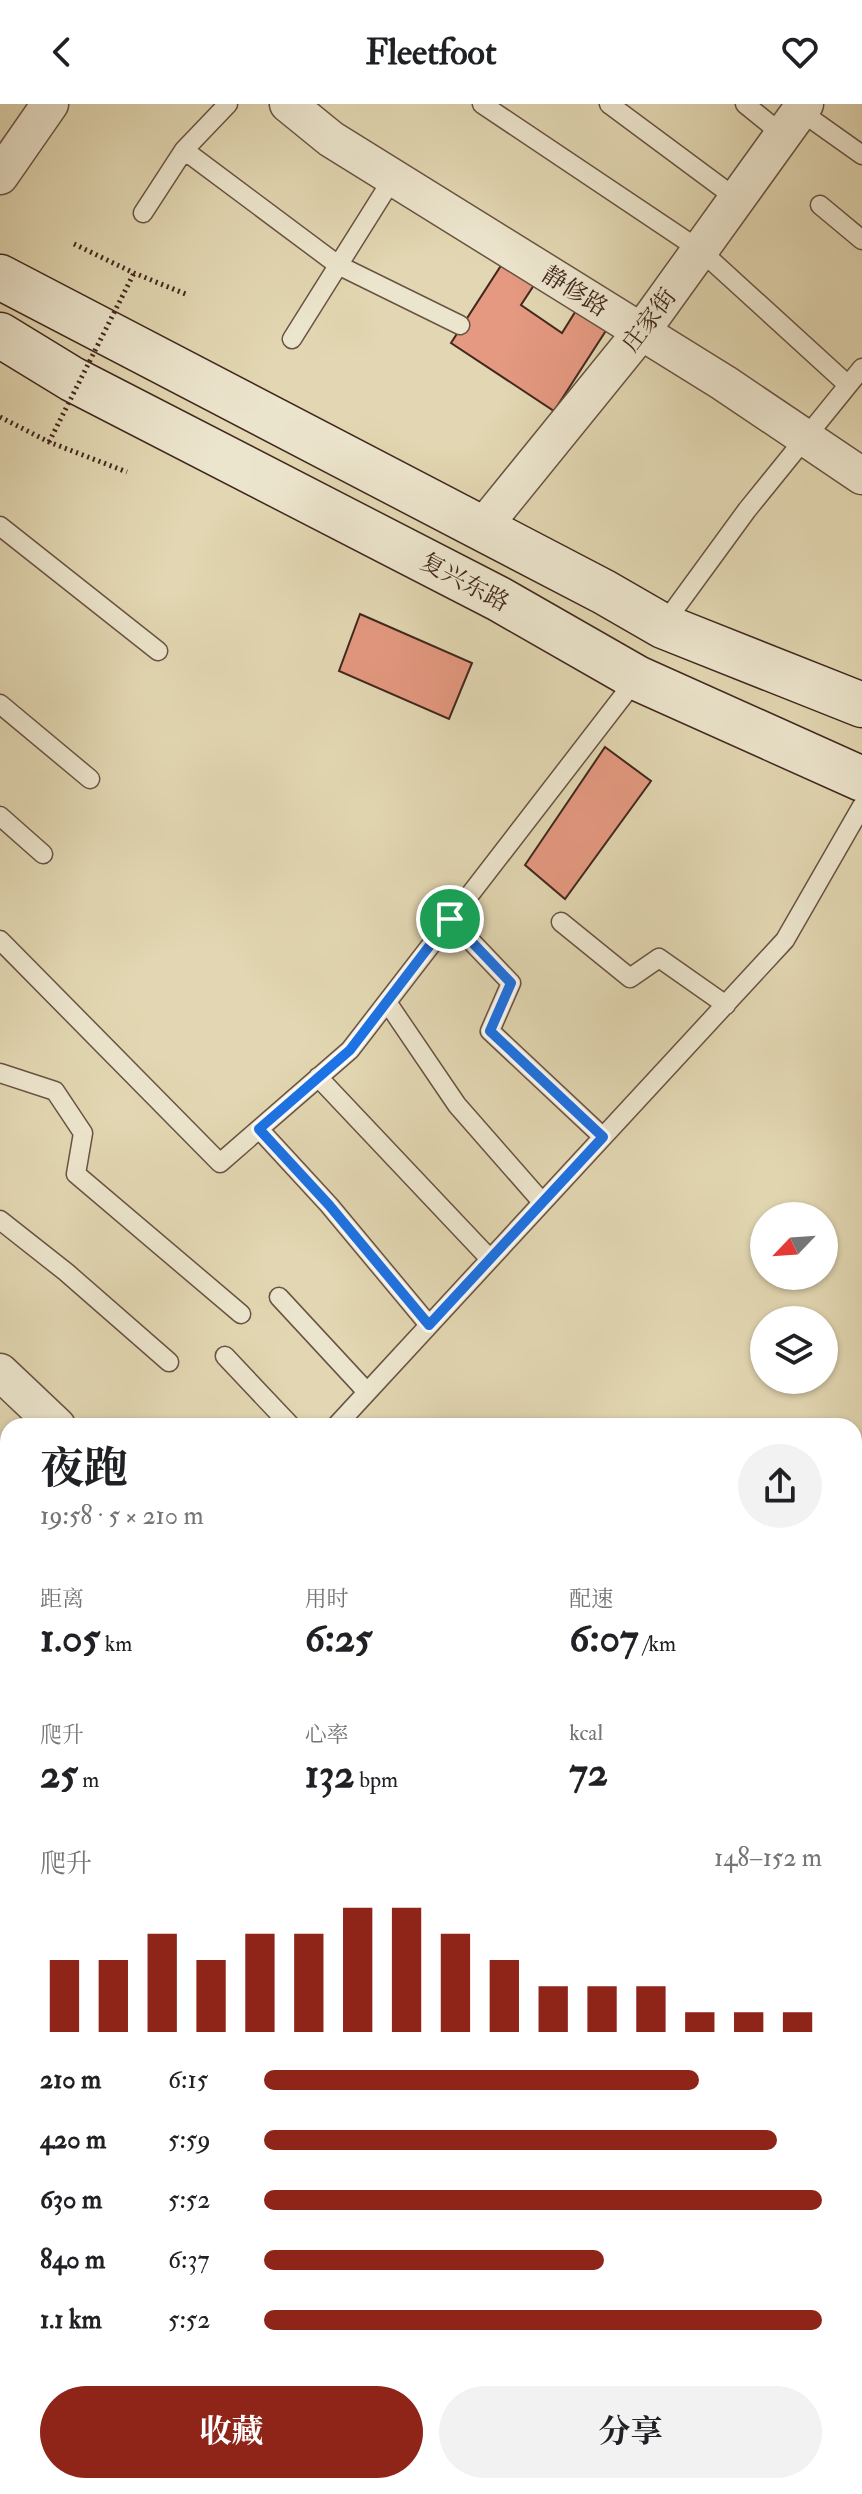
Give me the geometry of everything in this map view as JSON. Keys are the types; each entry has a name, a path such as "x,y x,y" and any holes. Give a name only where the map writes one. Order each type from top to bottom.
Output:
{"main road":[{"path":"0,261 96,327"},
{"path":"0,277 482,528 663,626 862,705"},
{"name":"复兴东路","path":"0,335 72,379 499,599 637,678 862,779"},
{"name":"复兴东路","path":"0,358 72,379"}],"street":[{"path":"0,176 50,104"},
{"name":"静修路","path":"292,105 331,139 641,332 862,476"},
{"name":"庄家街","path":"482,528 641,332 796,117"},
{"path":"0,1372 49,1418"}],"lane":[{"path":"143,213 184,150 228,104"},
{"path":"482,104 700,250 848,385"},
{"path":"609,104 737,199"},
{"path":"745,104 796,117 862,155"},
{"path":"184,150 338,265 460,325"},
{"path":"292,339 393,178"},
{"path":"820,205 862,240"},
{"path":"663,626 747,510 862,368"},
{"path":"0,526 158,651"},
{"path":"0,940 220,1163 350,1050 637,678"},
{"path":"0,704 90,779"},
{"path":"343,1418 785,940 862,806"},
{"path":"0,816 43,854"},
{"path":"450,919 511,983 490,1031 603,1137"},
{"path":"561,922 630,978 659,958 726,1005"},
{"path":"387,1002 457,1105 542,1202"},
{"path":"0,1073 55,1091 83,1133 76,1174 241,1314"},
{"path":"318,1077 490,1259"},
{"path":"259,1129 329,1205 429,1325"},
{"path":"0,1220 66,1272 169,1362"},
{"path":"279,1297 367,1392"},
{"path":"225,1356 283,1418"}],"path":[{"path":"74,244 188,295"},
{"path":"49,442 134,273"},
{"path":"0,417 49,442 127,472"}],"building":[{"path":"504,261 536,282 521,305 562,333 577,309 607,329 554,411 451,343"},
{"path":"360,614 472,663 449,719 339,671"},
{"path":"605,747 651,781 565,899 525,865"}],"route":[{"path":"450,919 511,983 490,1031 603,1137 429,1325 329,1205 259,1129 350,1050 450,919"}]}
